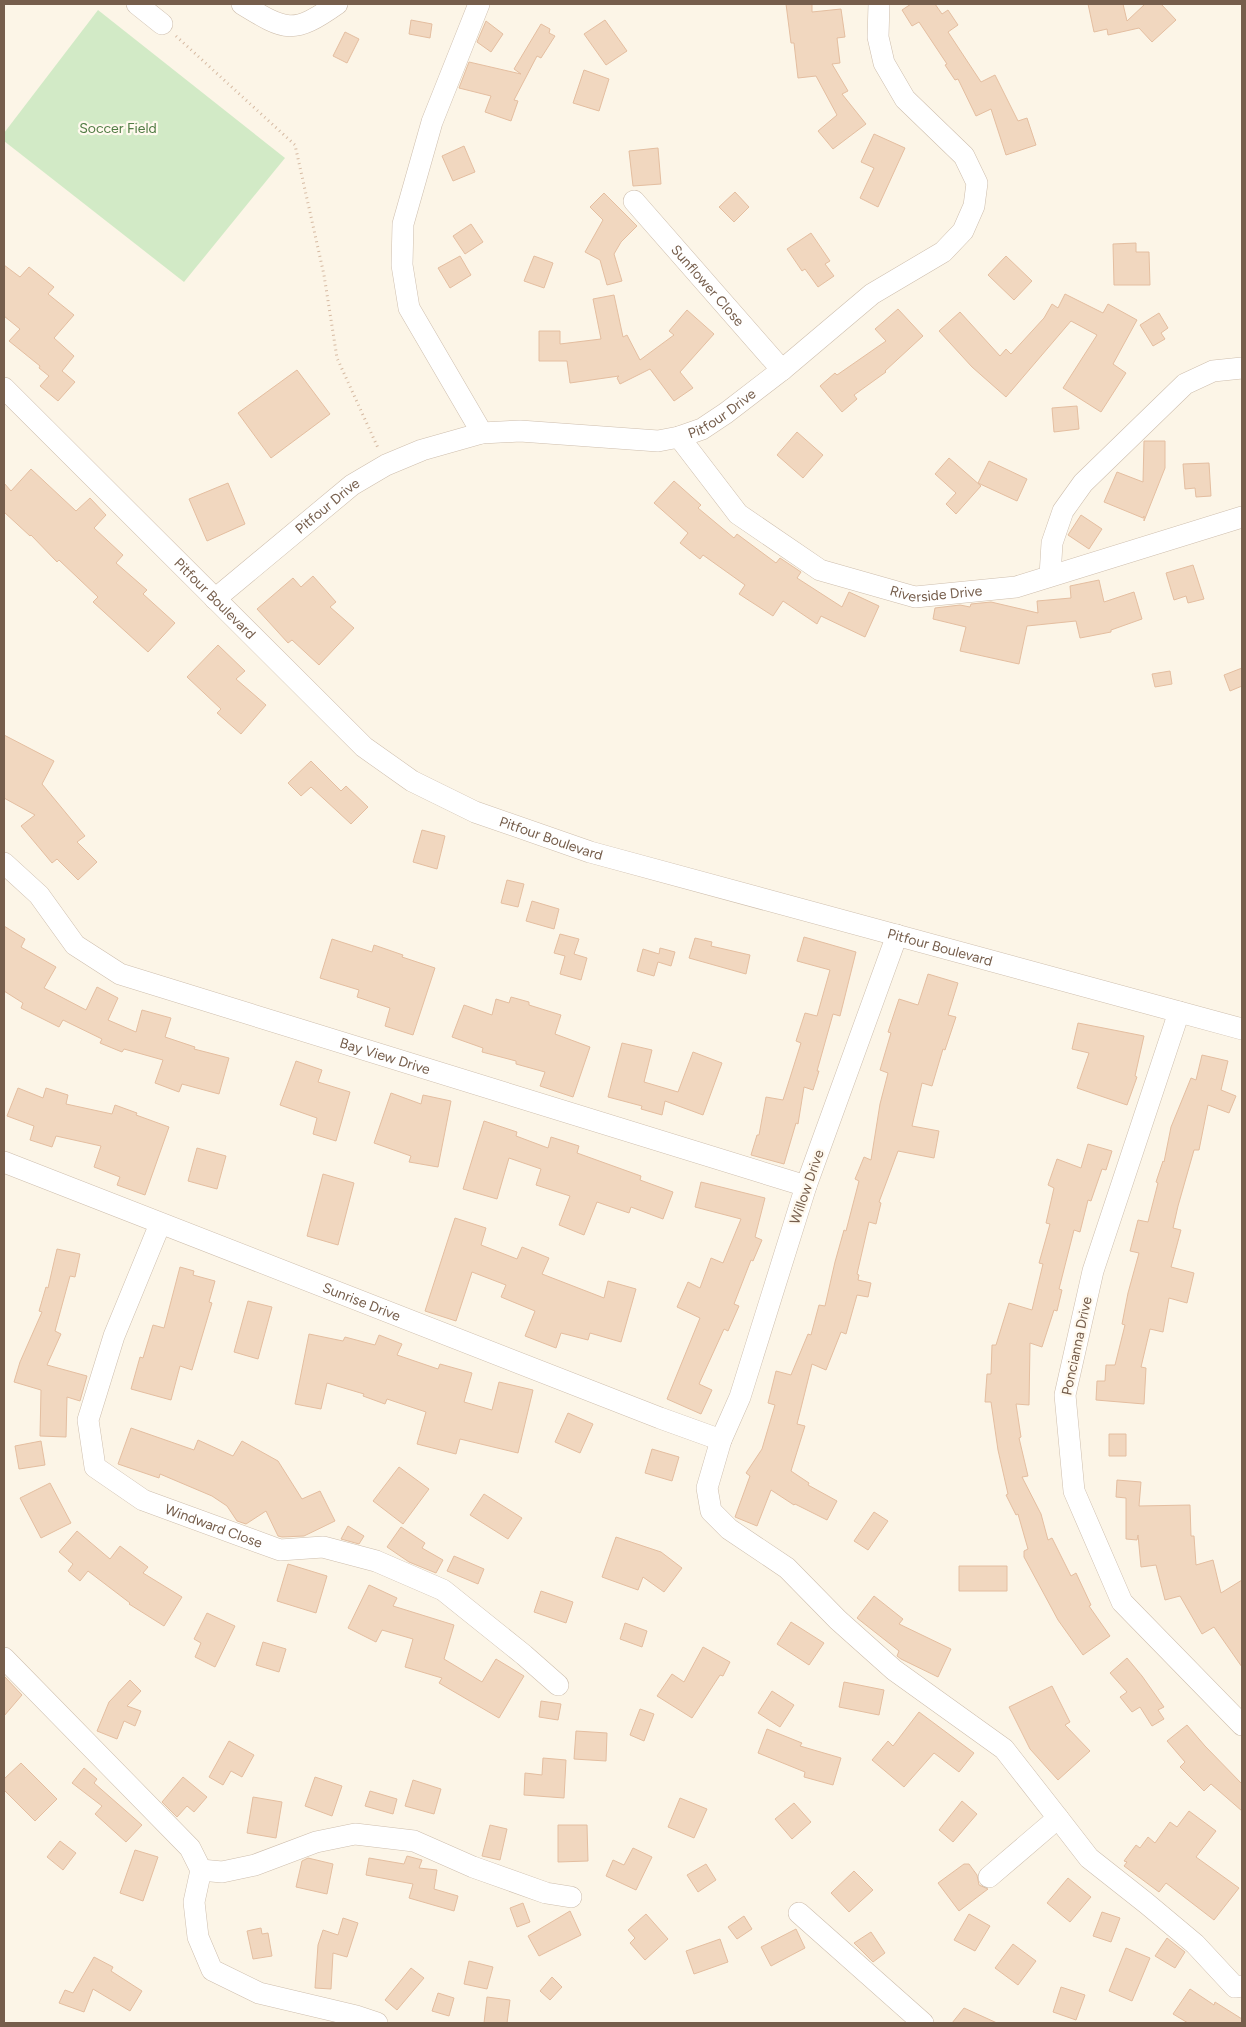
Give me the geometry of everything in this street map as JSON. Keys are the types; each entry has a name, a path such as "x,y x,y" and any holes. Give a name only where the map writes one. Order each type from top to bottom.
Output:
{"street":[{"path":"137,4 162,24"},
{"path":"242,4 274,24 289,27 304,24 337,4"},
{"path":"478,4 432,122 402,224 402,265 408,308 482,434"},
{"name":"Pitfour Drive","path":"215,599 352,485 386,465 422,450 482,434 520,431 658,441 679,437 702,429 726,414 782,370 872,294 943,252 962,231 974,206 977,183 964,156 905,99 884,63 878,37 879,4"},
{"name":"Sunflower Close","path":"634,201 782,370"},
{"path":"1050,576 1052,542 1063,511 1083,483 1186,384 1213,371 1242,368"},
{"name":"Pitfour Boulevard","path":"4,388 364,747 412,781 475,812 590,852 1242,1029"},
{"name":"Riverside Drive","path":"679,437 738,514 820,570 915,597 1016,587 1242,517"},
{"name":"Bay View Drive","path":"4,863 39,895 75,945 120,974 806,1186"},
{"name":"Willow Drive","path":"897,936 806,1186 740,1397 721,1440 707,1488 711,1511 728,1528 787,1568 838,1620 894,1670 1004,1749 1089,1858 1194,1944 1235,1987 1242,1986"},
{"name":"Poncianna Drive","path":"1178,1012 1093,1271 1065,1395 1074,1491 1122,1602 1242,1725"},
{"name":"Sunrise Drive","path":"4,1162 641,1411 721,1440"},
{"name":"Windward Close","path":"160,1224 114,1336 88,1420 95,1468 143,1500 280,1550 323,1547 376,1561 443,1590 558,1685"},
{"path":"4,1658 190,1848 201,1870 194,1902 198,1936 212,1970 259,1993 356,2016 377,2023"},
{"path":"989,1877 1058,1818"},
{"path":"201,1870 222,1872 255,1865 316,1842 355,1834 414,1842 473,1867 546,1893 571,1897"},
{"path":"799,1913 923,2023"}],"path":[{"path":"162,24 295,144 324,275 336,358 386,465"}],"green space":[{"name":"Soccer Field","path":"98,10 285,158 184,282 4,141 4,133"}],"building":[{"path":"786,4 812,4 812,12 841,9 845,37 837,38 840,63 832,64 848,91 842,94 866,124 833,149 818,131 837,115 816,76 798,78 794,43 791,43"},
{"path":"911,4 935,4 942,14 948,10 958,25 948,32 981,82 995,75 1018,121 1027,118 1036,145 1006,155 991,109 976,116 958,79 955,80 945,65 947,64 919,22 912,26 902,10"},
{"path":"1088,4 1123,4 1127,21 1145,4 1161,4 1176,20 1152,42 1139,28 1108,35 1107,29 1094,32"},
{"path":"411,20 432,24 430,38 409,34"},
{"path":"605,20 627,51 606,65 584,34"},
{"path":"486,21 503,34 491,52 477,42"},
{"path":"541,24 550,29 549,33 555,36 541,58 537,56 514,100 518,101 511,121 485,112 491,96 459,88 469,62 521,74 514,69"},
{"path":"345,32 359,39 347,63 333,56"},
{"path":"584,70 609,79 599,111 573,103"},
{"path":"874,134 905,148 878,207 860,198 874,168 861,162"},
{"path":"464,146 475,172 453,181 442,156"},
{"path":"658,148 661,184 633,186 629,151"},
{"path":"735,192 749,207 734,222 719,207"},
{"path":"604,193 637,226 621,242 614,254 622,281 607,285 600,260 585,252 603,220 590,207"},
{"path":"471,224 483,242 465,254 453,236"},
{"path":"811,233 830,261 825,264 834,276 818,287 805,269 802,271 787,249"},
{"path":"1136,243 1136,252 1149,252 1150,285 1114,285 1113,244"},
{"path":"460,256 471,275 450,288 438,268"},
{"path":"534,256 553,263 544,288 524,281"},
{"path":"1006,256 1032,281 1014,300 988,275"},
{"path":"4,265 20,277 29,267 54,287 48,294 74,315 54,338 74,356 62,371 75,382 58,401 40,386 49,376 39,368 40,366 9,341 20,329 4,316"},
{"path":"1065,294 1103,313 1108,304 1137,320 1113,364 1126,373 1101,412 1063,388 1097,335 1071,321 1006,397 972,367 939,331 960,312 1000,356 1006,349 1011,354 1044,318 1052,304 1058,308"},
{"path":"614,295 623,337 627,335 640,360 674,335 669,331 687,310 714,334 680,372 693,388 674,401 650,369 620,384 617,378 619,376 570,383 567,361 539,361 539,331 560,331 560,344 601,339 593,299"},
{"path":"898,309 923,336 886,372 854,395 857,399 842,412 820,386 835,373 837,375 886,341 875,329"},
{"path":"1159,313 1168,328 1161,333 1165,339 1153,346 1140,325"},
{"path":"297,370 330,414 271,458 238,413"},
{"path":"1077,406 1079,429 1054,432 1052,408"},
{"path":"797,432 823,455 803,478 777,455"},
{"path":"1144,441 1165,441 1165,468 1144,521 1144,516 1143,518 1104,502 1117,472 1143,482"},
{"path":"949,458 981,486 956,514 946,504 956,493 935,474"},
{"path":"989,461 1027,479 1017,501 978,483"},
{"path":"1209,463 1211,496 1196,497 1195,488 1185,489 1183,464"},
{"path":"31,469 76,511 90,498 106,515 94,528 123,555 116,563 147,590 143,594 175,623 148,652 93,602 98,597 59,560 57,562 31,535 4,512 4,483 11,491"},
{"path":"674,481 701,505 698,508 734,538 737,534 776,563 780,558 801,572 797,578 842,607 849,592 879,606 865,637 821,616 817,624 783,601 773,616 739,594 745,585 703,555 700,559 680,543 688,533 654,503"},
{"path":"228,483 245,524 207,541 189,499"},
{"path":"1081,515 1102,529 1089,549 1068,535"},
{"path":"1193,565 1204,599 1188,603 1186,596 1174,600 1166,573"},
{"path":"313,576 336,602 330,607 354,628 319,665 292,640 288,643 257,609 293,578 301,587"},
{"path":"1099,580 1104,602 1134,592 1142,619 1111,630 1111,632 1080,638 1076,621 1027,626 1019,664 960,651 966,627 933,619 935,608 960,605 970,607 971,604 991,602 1038,613 1037,601 1071,598 1070,586"},
{"path":"218,645 245,671 236,679 266,705 241,734 217,713 221,709 187,677"},
{"path":"1242,668 1242,686 1230,691 1224,675"},
{"path":"1170,671 1172,684 1155,687 1152,674"},
{"path":"4,735 54,761 42,784 85,836 77,842 97,862 78,880 57,859 52,863 21,826 35,815 4,798"},
{"path":"311,761 341,791 346,786 368,807 351,824 311,787 301,796 288,783"},
{"path":"422,830 445,836 437,869 413,862"},
{"path":"507,880 524,884 518,907 501,903"},
{"path":"532,901 559,909 554,929 526,921"},
{"path":"4,926 25,939 21,947 56,967 44,988 86,1010 97,987 118,998 108,1020 136,1032 142,1010 171,1018 165,1037 195,1047 194,1049 229,1058 219,1094 182,1084 179,1092 155,1083 163,1060 124,1049 122,1052 100,1043 102,1039 63,1020 59,1027 21,1008 23,1003 4,991"},
{"path":"560,934 579,939 574,954 587,958 581,980 560,974 565,956 554,953"},
{"path":"804,937 856,952 840,1016 833,1014 813,1090 804,1087 798,1124 796,1123 784,1164 751,1155 757,1135 759,1135 766,1097 783,1100 801,1043 796,1041 805,1013 817,1016 830,970 797,961"},
{"path":"695,938 712,942 711,946 750,955 746,974 689,958"},
{"path":"332,939 372,952 374,945 435,968 413,1035 385,1026 390,1008 357,997 359,990 320,978"},
{"path":"660,948 675,952 671,966 658,962 654,976 637,971 643,949 659,954"},
{"path":"928,974 958,983 948,1015 956,1017 945,1050 943,1049 932,1086 922,1083 912,1126 939,1131 934,1158 898,1151 879,1202 881,1203 876,1224 869,1222 857,1274 859,1275 858,1280 871,1283 868,1297 857,1295 846,1334 841,1332 826,1370 812,1364 797,1424 805,1426 791,1471 809,1483 808,1485 837,1501 827,1520 794,1505 771,1490 757,1526 735,1517 750,1476 746,1473 762,1449 775,1405 768,1403 776,1371 791,1375 808,1334 811,1335 819,1305 825,1306 835,1262 844,1230 846,1231 859,1181 855,1179 864,1157 871,1160 880,1104 888,1073 880,1070 891,1033 888,1032 899,999 918,1005"},
{"path":"511,997 561,1015 555,1034 590,1047 573,1097 540,1086 545,1072 516,1064 516,1061 482,1052 483,1048 452,1037 464,1005 492,1015 496,999 509,1003"},
{"path":"1078,1023 1144,1036 1135,1076 1137,1077 1127,1105 1077,1088 1089,1053 1072,1049"},
{"path":"622,1043 652,1050 644,1082 678,1092 693,1052 722,1063 703,1115 665,1101 662,1115 641,1109 642,1106 608,1097"},
{"path":"1202,1055 1228,1061 1221,1090 1236,1096 1229,1113 1208,1105 1199,1150 1194,1150 1178,1206 1173,1228 1181,1230 1171,1267 1194,1273 1187,1303 1169,1298 1163,1332 1150,1329 1141,1367 1146,1368 1144,1404 1096,1400 1097,1381 1105,1381 1106,1365 1115,1365 1125,1325 1122,1324 1128,1293 1139,1253 1130,1251 1138,1220 1148,1222 1158,1183 1156,1182 1164,1162 1171,1127 1191,1078 1196,1080"},
{"path":"296,1061 322,1070 318,1082 350,1092 336,1141 313,1134 317,1118 280,1105"},
{"path":"18,1088 43,1098 46,1088 68,1095 66,1104 112,1114 115,1105 169,1127 145,1195 117,1185 120,1177 94,1167 101,1146 56,1136 52,1147 30,1140 34,1126 7,1116"},
{"path":"391,1093 421,1104 423,1095 451,1101 438,1167 409,1162 411,1156 374,1143"},
{"path":"484,1121 517,1132 516,1136 548,1148 551,1137 579,1146 577,1153 641,1176 640,1180 673,1192 663,1219 631,1207 629,1213 597,1202 584,1235 559,1225 570,1196 536,1185 541,1169 509,1158 497,1199 463,1189"},
{"path":"1088,1144 1112,1151 1106,1170 1102,1169 1091,1201 1088,1200 1080,1232 1074,1230 1059,1289 1062,1290 1057,1311 1054,1310 1042,1347 1030,1343 1029,1405 1016,1404 1021,1437 1019,1438 1028,1476 1022,1477 1041,1514 1048,1540 1052,1538 1071,1576 1076,1573 1091,1605 1089,1606 1110,1636 1083,1655 1058,1620 1024,1557 1024,1551 1028,1549 1018,1514 1016,1515 1006,1495 1008,1494 998,1450 991,1402 985,1402 987,1374 991,1374 992,1345 996,1345 1009,1303 1032,1310 1043,1264 1039,1263 1050,1224 1046,1223 1054,1188 1048,1185 1057,1159 1081,1168"},
{"path":"197,1148 226,1156 217,1189 188,1181"},
{"path":"323,1174 354,1183 338,1245 307,1236"},
{"path":"701,1182 765,1198 755,1237 762,1240 753,1261 751,1260 734,1304 739,1306 728,1331 724,1329 699,1384 712,1390 701,1414 667,1399 700,1318 677,1307 688,1282 700,1288 711,1258 723,1263 741,1219 695,1207"},
{"path":"455,1218 486,1228 481,1245 517,1259 522,1247 549,1258 542,1274 604,1298 608,1281 636,1289 621,1342 590,1333 588,1340 561,1333 556,1348 525,1336 535,1311 501,1297 506,1285 472,1272 456,1321 425,1311"},
{"path":"57,1249 80,1254 75,1277 70,1276 55,1331 61,1334 47,1365 87,1376 80,1401 67,1397 66,1437 40,1436 41,1390 14,1382 20,1362 42,1312 39,1311 46,1287 48,1288"},
{"path":"180,1267 194,1271 193,1275 215,1281 209,1302 212,1303 192,1370 180,1366 171,1400 131,1389 140,1357 143,1358 153,1325 164,1328"},
{"path":"248,1301 272,1307 258,1359 234,1352"},
{"path":"309,1334 343,1341 345,1337 375,1345 379,1335 402,1344 397,1355 438,1369 440,1364 472,1373 464,1402 492,1410 499,1382 533,1390 518,1453 460,1439 456,1454 417,1444 426,1412 387,1399 385,1404 363,1396 364,1394 327,1383 321,1409 295,1404"},
{"path":"568,1413 593,1424 580,1453 555,1442"},
{"path":"131,1428 194,1450 198,1440 233,1456 242,1441 278,1461 302,1499 320,1491 335,1521 304,1536 282,1537 278,1536 266,1511 246,1524 237,1521 227,1506 212,1496 160,1474 159,1478 118,1464"},
{"path":"1109,1434 1126,1434 1126,1456 1109,1456"},
{"path":"41,1441 45,1465 19,1469 15,1446"},
{"path":"652,1449 679,1457 672,1481 645,1473"},
{"path":"399,1467 429,1489 403,1524 373,1501"},
{"path":"1117,1480 1141,1482 1139,1506 1190,1505 1191,1536 1194,1536 1196,1565 1213,1560 1221,1593 1242,1580 1242,1667 1214,1627 1202,1634 1180,1596 1165,1600 1156,1565 1141,1567 1138,1535 1137,1540 1126,1539 1126,1498 1116,1497"},
{"path":"50,1483 71,1523 41,1538 20,1498"},
{"path":"484,1494 522,1518 508,1539 470,1515"},
{"path":"874,1512 888,1521 868,1550 854,1541"},
{"path":"348,1526 364,1536 359,1544 341,1539"},
{"path":"401,1527 425,1543 422,1548 443,1560 436,1573 409,1562 387,1547"},
{"path":"77,1531 110,1559 120,1546 148,1567 143,1573 182,1597 164,1626 129,1604 88,1571 80,1581 68,1571 73,1564 59,1552"},
{"path":"616,1537 661,1552 682,1568 664,1592 643,1577 638,1590 602,1577"},
{"path":"454,1556 484,1569 478,1584 447,1571"},
{"path":"288,1564 327,1576 316,1613 277,1601"},
{"path":"959,1566 1007,1566 1007,1591 959,1591"},
{"path":"369,1585 397,1598 393,1606 454,1625 444,1659 482,1682 496,1659 524,1676 499,1718 439,1683 442,1678 405,1667 413,1639 382,1630 376,1642 348,1628"},
{"path":"541,1591 573,1602 566,1623 534,1612"},
{"path":"874,1596 903,1619 899,1624 951,1649 938,1677 901,1659 897,1656 899,1651 857,1618"},
{"path":"207,1613 235,1626 215,1667 195,1657 201,1643 194,1639"},
{"path":"791,1622 824,1643 809,1665 777,1644"},
{"path":"625,1623 647,1631 642,1647 620,1639"},
{"path":"263,1642 286,1649 279,1672 256,1665"},
{"path":"703,1647 730,1662 723,1676 720,1675 692,1718 657,1696 672,1674 684,1682"},
{"path":"1127,1658 1164,1707 1158,1710 1164,1719 1152,1726 1140,1707 1132,1712 1120,1697 1127,1692 1110,1673"},
{"path":"4,1676 22,1695 4,1716"},
{"path":"130,1680 141,1691 127,1706 141,1711 135,1726 124,1721 117,1739 97,1731 109,1702"},
{"path":"844,1682 884,1690 879,1715 839,1707"},
{"path":"1052,1686 1070,1722 1065,1725 1090,1751 1058,1780 1030,1749 1009,1707"},
{"path":"772,1691 794,1705 780,1727 758,1713"},
{"path":"541,1701 561,1704 558,1720 539,1717"},
{"path":"640,1709 654,1714 644,1741 630,1735"},
{"path":"919,1712 974,1753 959,1772 934,1753 904,1787 872,1760 888,1741 893,1746"},
{"path":"1187,1725 1242,1784 1242,1811 1211,1784 1204,1791 1180,1767 1185,1762 1167,1741"},
{"path":"767,1729 802,1743 800,1746 841,1758 833,1785 804,1777 805,1772 758,1753"},
{"path":"576,1731 607,1733 606,1761 574,1759"},
{"path":"229,1741 254,1755 242,1777 231,1771 223,1785 209,1777"},
{"path":"543,1758 566,1760 564,1798 524,1795 525,1773 542,1775"},
{"path":"21,1763 57,1799 35,1821 4,1790 4,1779"},
{"path":"84,1768 97,1779 94,1783 142,1825 126,1842 95,1814 102,1806 72,1783"},
{"path":"183,1777 207,1797 194,1812 187,1806 177,1817 162,1802"},
{"path":"315,1777 342,1786 332,1816 305,1806"},
{"path":"413,1780 441,1789 434,1814 405,1806"},
{"path":"370,1791 397,1799 393,1814 365,1806"},
{"path":"253,1797 282,1802 276,1838 247,1833"},
{"path":"680,1798 707,1809 694,1838 668,1827"},
{"path":"962,1801 977,1814 953,1842 939,1830"},
{"path":"794,1803 811,1822 792,1839 775,1819"},
{"path":"1189,1811 1216,1831 1196,1857 1239,1888 1214,1920 1166,1883 1159,1892 1124,1866 1127,1862 1124,1861 1136,1845 1140,1848 1148,1837 1155,1843 1170,1822 1177,1827"},
{"path":"490,1825 507,1829 500,1860 482,1856"},
{"path":"558,1825 587,1825 588,1861 558,1862"},
{"path":"60,1841 76,1853 63,1870 47,1857"},
{"path":"633,1848 652,1857 636,1890 606,1876 613,1860 624,1865"},
{"path":"135,1850 158,1857 143,1901 120,1893"},
{"path":"407,1856 422,1860 419,1868 437,1870 434,1889 458,1896 454,1911 409,1898 413,1884 366,1875 369,1858 404,1864"},
{"path":"308,1858 333,1864 327,1894 296,1887 302,1861"},
{"path":"706,1864 716,1880 698,1892 687,1875"},
{"path":"964,1864 969,1864 977,1875 979,1885 988,1889 959,1911 938,1883"},
{"path":"854,1871 873,1890 849,1912 831,1893"},
{"path":"1068,1878 1091,1897 1070,1922 1047,1903"},
{"path":"523,1903 530,1922 517,1927 510,1908"},
{"path":"570,1911 581,1935 539,1956 528,1936"},
{"path":"1102,1912 1120,1918 1111,1942 1093,1936"},
{"path":"646,1914 668,1939 645,1960 630,1943 635,1938 628,1930"},
{"path":"969,1914 990,1926 975,1951 954,1940"},
{"path":"744,1916 752,1929 737,1939 728,1927"},
{"path":"343,1918 358,1923 347,1957 333,1953 331,1989 315,1988 318,1945 323,1930 338,1935"},
{"path":"261,1928 262,1934 268,1933 272,1956 253,1959 247,1931"},
{"path":"796,1929 805,1948 771,1966 761,1947"},
{"path":"871,1932 885,1953 873,1962 854,1943"},
{"path":"1167,1938 1185,1952 1175,1968 1155,1956"},
{"path":"720,1939 728,1962 694,1974 686,1951"},
{"path":"1013,1944 1036,1961 1018,1985 995,1968"},
{"path":"1126,1948 1150,1958 1132,2001 1109,1991"},
{"path":"94,1957 113,1967 111,1971 142,1991 130,2011 93,1989 84,2012 59,2003 65,1990 73,1993"},
{"path":"469,1961 493,1967 487,1989 464,1984"},
{"path":"411,1968 424,1978 397,2010 385,2000"},
{"path":"552,1977 562,1987 550,2000 540,1991"},
{"path":"1061,1987 1085,1995 1076,2020 1053,2012"},
{"path":"1190,1989 1214,2005 1215,2002 1242,2019 1242,2023 1188,2023 1173,2014"},
{"path":"438,1993 454,1998 449,2016 432,2011"},
{"path":"487,1997 510,2000 507,2023 484,2023"},
{"path":"964,2008 997,2023 952,2023"}]}
